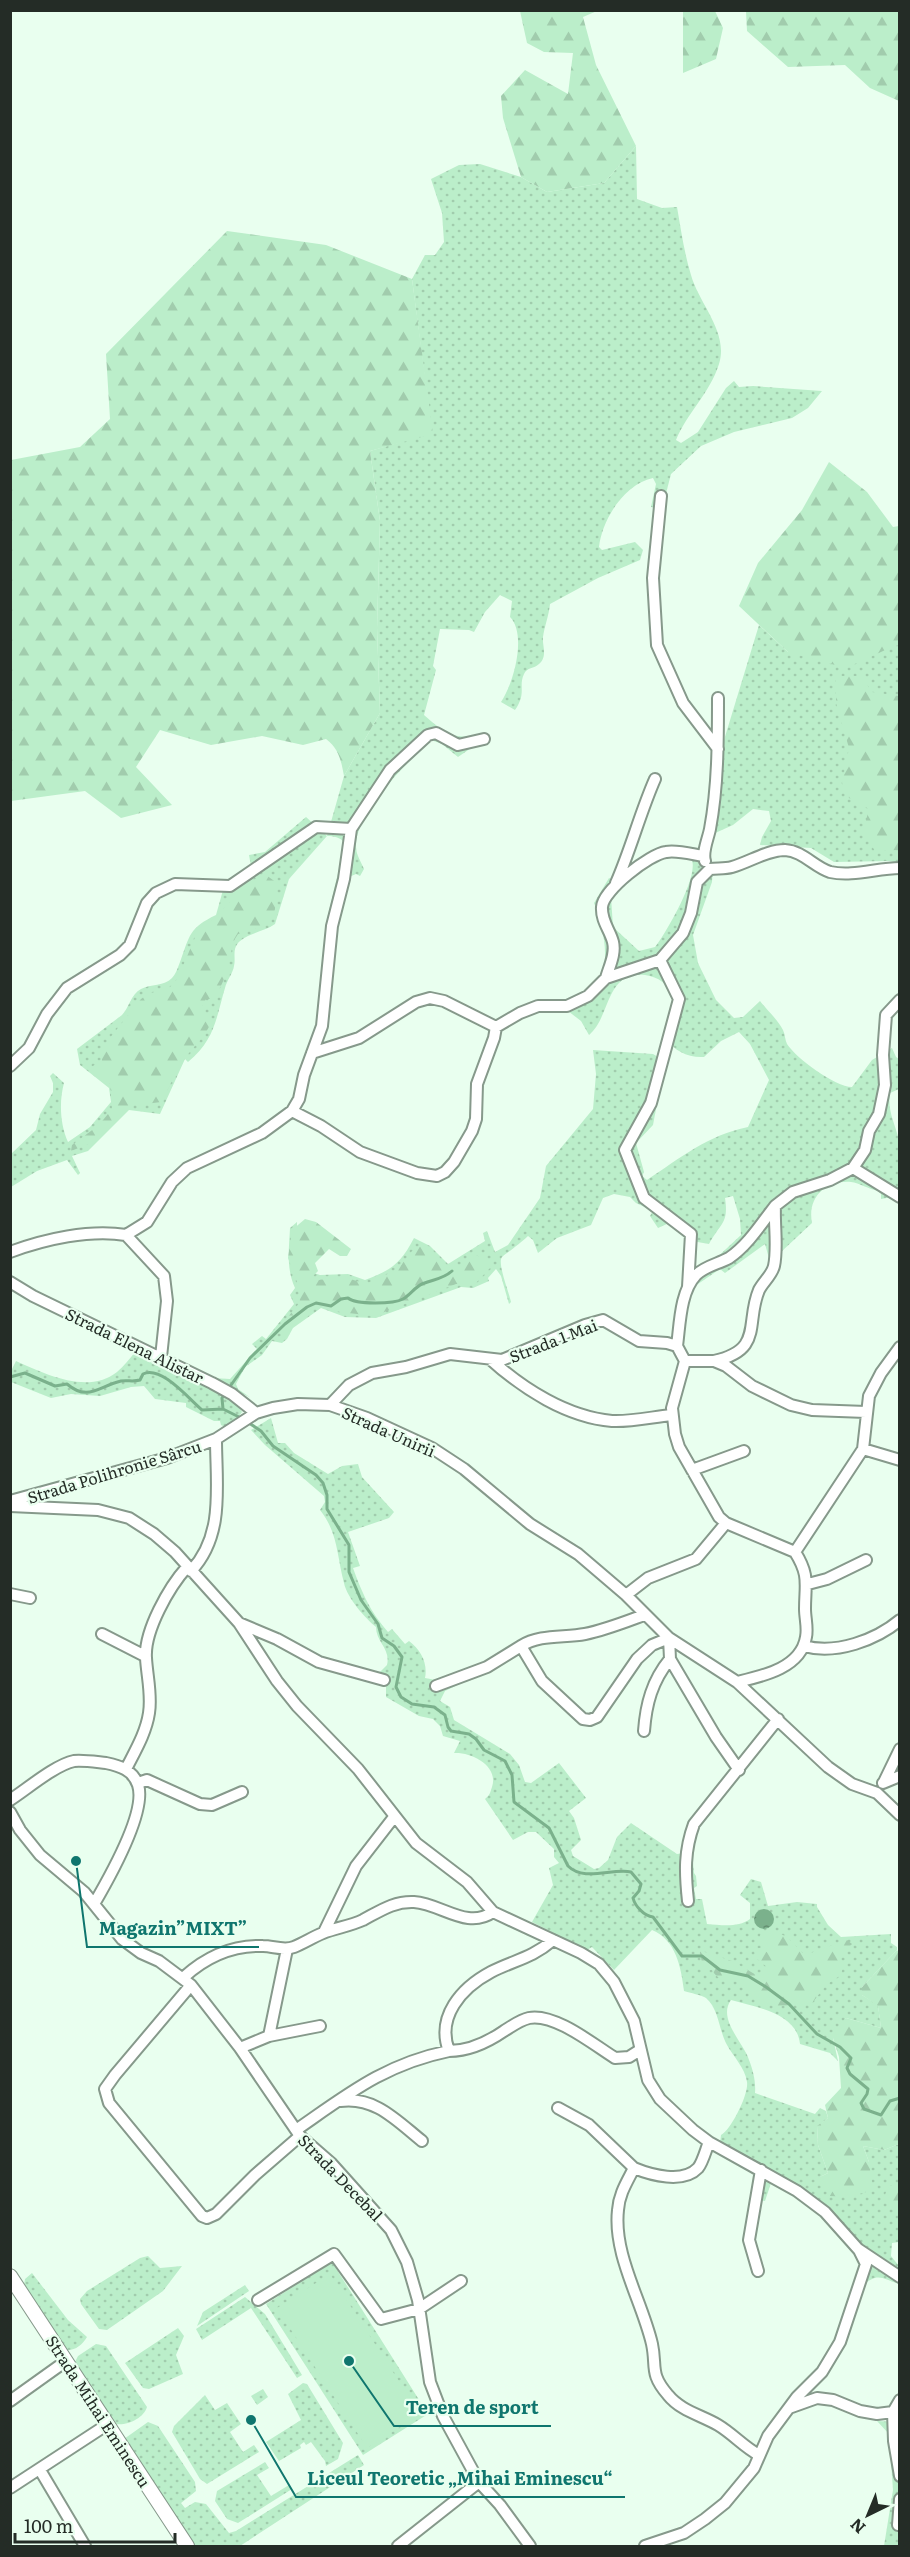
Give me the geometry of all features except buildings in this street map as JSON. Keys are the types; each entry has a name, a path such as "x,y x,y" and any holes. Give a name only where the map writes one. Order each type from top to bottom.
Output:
{"main road":[{"name":"Strada Mihai Eminescu","path":"10,2276 187,2547"}],"street":[{"path":"661,496 653,578 657,645 683,703 718,749"},
{"path":"707,870 703,856 711,823 718,749 718,698"},
{"path":"126,1235 147,1222 172,1182 187,1168 262,1133 292,1111 299,1099 322,1026 332,926 344,879 351,829 390,770 428,735 436,733 458,745 484,739"},
{"path":"614,886 631,849 643,807 655,778"},
{"path":"10,1066 29,1048 47,1014 67,988 120,955 130,945 147,903 156,893 175,884 230,886 316,827 351,829"},
{"path":"292,1111 321,1125 369,1156 424,1175 437,1176 445,1172 454,1162 472,1131 476,1119 477,1084 496,1027 538,1006 567,1006 588,996 606,978 660,960 683,933 691,913 698,882 707,870 731,867 783,850 794,852 817,867 833,872 864,872 900,868"},
{"path":"606,978 613,952 613,942 604,923 603,897 633,870 665,851 703,856"},
{"path":"660,960 679,999 651,1103 625,1150 644,1198 691,1234 687,1290 677,1346 685,1361 672,1415 679,1448 719,1516 726,1523 795,1552 808,1584 805,1609 807,1635 804,1646 793,1660 783,1667 737,1682"},
{"path":"312,1053 360,1038 416,1002 430,998 444,1000 496,1027"},
{"path":"687,1290 695,1276 729,1258 743,1246 775,1206 793,1192 854,1168 865,1150 869,1131 879,1114 885,1085 883,1054 886,1016 900,1000"},
{"path":"854,1168 900,1197"},
{"path":"685,1361 714,1361 729,1358 746,1343 753,1328 759,1290 774,1268 775,1206"},
{"path":"10,1252 90,1234 110,1232 126,1235 164,1276 167,1301 160,1357"},
{"name":"Strada Elena Alistar","path":"10,1282 33,1296 232,1394 256,1413"},
{"name":"Strada 1 Mai","path":"330,1405 349,1384 372,1373 406,1367 450,1354 490,1359 513,1357 585,1325 603,1320 639,1341 677,1346"},
{"path":"795,1552 863,1449 866,1412 874,1386 900,1348"},
{"path":"490,1359 517,1382 588,1417 613,1421 672,1415"},
{"path":"714,1361 726,1366 753,1386 791,1405 812,1410 866,1412"},
{"name":"Strada Unirii","path":"216,1439 256,1413 298,1404 330,1405 367,1418 432,1448 464,1469 530,1524 578,1554 626,1595 669,1638 737,1682 828,1767 852,1784 877,1793 900,1815"},
{"path":"126,1769 148,1716 150,1705 145,1656 148,1637 164,1600 189,1569 206,1554 217,1515 216,1439"},
{"name":"Strada Polihronie Sârcu","path":"10,1503 167,1458 216,1439"},
{"path":"863,1449 900,1460"},
{"path":"692,1470 744,1450"},
{"path":"10,1503 98,1510 129,1518 154,1534 175,1552 239,1623 284,1689 358,1769 417,1843 466,1882 493,1912 599,1964 614,1982 634,2022 648,2080 660,2099 709,2142 797,2191 825,2212 858,2249 866,2264 840,2342 822,2372 768,2436 754,2468 725,2503 684,2533 645,2547"},
{"path":"626,1595 648,1578 696,1559 726,1523"},
{"path":"808,1584 827,1579 866,1560"},
{"path":"10,1594 30,1598"},
{"path":"436,1686 487,1667 529,1641 599,1631 644,1615"},
{"path":"804,1646 822,1648 840,1646 876,1637 900,1620"},
{"path":"239,1623 277,1639 319,1662 384,1680"},
{"path":"102,1634 145,1656"},
{"path":"521,1646 542,1681 584,1719 590,1720 597,1717 637,1659 652,1645 669,1638 670,1659 716,1737 739,1770"},
{"path":"644,1731 649,1696 660,1671 670,1659"},
{"path":"688,1901 685,1864 687,1844 694,1824 778,1719"},
{"path":"877,1793 900,1749"},
{"path":"10,1800 73,1761 100,1762 126,1769 138,1783 140,1793 136,1815 120,1857 94,1904"},
{"path":"884,1782 900,1776"},
{"path":"138,1783 147,1780 200,1804 212,1805 242,1792"},
{"name":"Strada Decebal","path":"10,1812 20,1830 40,1855 84,1892 122,1939 187,1981 240,2048 298,2133 331,2163 391,2230 407,2262 419,2309 430,2382 443,2416 479,2482 500,2505 530,2547"},
{"path":"324,1932 356,1866 394,1817"},
{"path":"298,2133 216,2214 207,2218 202,2216 109,2103 105,2090 187,1981 210,1956 253,1946 287,1949 399,1903 423,1904 468,1919 484,1918 493,1912"},
{"path":"449,2051 444,2039 447,2016 466,1990 490,1972 529,1958 553,1940"},
{"path":"269,2036 287,1949"},
{"name":"Strada Decebal","path":"298,2133 337,2102 377,2075 396,2066 485,2043 519,2022 530,2018 565,2027 592,2041 615,2058 629,2056 640,2050"},
{"path":"240,2048 269,2036 320,2026"},
{"path":"337,2102 356,2099 370,2103 422,2141"},
{"path":"558,2108 590,2125 621,2152 634,2168 661,2175 676,2177 686,2175 698,2168 709,2142"},
{"path":"634,2168 622,2189 617,2211 626,2267 652,2345 652,2363 657,2381 669,2397 681,2407 720,2426 747,2449 759,2455"},
{"path":"758,2271 749,2240 761,2170"},
{"path":"858,2249 900,2277"},
{"path":"258,2300 334,2254 381,2319 419,2309 462,2281"},
{"path":"10,2401 66,2361"},
{"path":"789,2409 817,2397 877,2415 898,2404"},
{"path":"898,2404 894,2441 900,2476"},
{"path":"10,2488 108,2424"},
{"path":"40,2470 86,2547"},
{"path":"404,2545 479,2482"},
{"path":"898,2525 900,2499"}],"green space":[{"path":"520,11 597,11 583,17 596,65 636,146 604,183 547,192 521,177 503,118 501,96 525,70 568,94 573,53 544,52 527,43"},
{"path":"683,11 715,11 723,28 716,59 683,73"},
{"path":"746,11 899,11 899,101 870,88 845,65 788,67 747,31"},
{"path":"636,146 637,199 662,208 677,207 691,275 717,329 720,341 721,352 715,374 676,440 681,443 698,432 726,388 734,381 739,387 822,391 808,408 792,418 734,432 701,446 671,474 662,509 651,507 656,484 653,478 642,482 624,495 610,515 599,547 602,550 635,542 643,550 640,560 598,578 550,604 543,637 543,658 539,664 524,674 521,699 515,710 501,702 506,694 517,659 518,635 510,617 512,601 500,595 485,612 474,632 440,629 433,666 436,670 424,715 451,734 470,736 474,746 458,757 442,744 431,740 384,789 373,804 358,834 356,850 364,869 360,876 356,874 349,877 337,924 327,919 345,844 337,837 327,836 344,776 380,713 377,628 380,521 370,451 432,433 412,279 425,255 435,255 444,242 442,213 431,179 459,165 480,164 521,177 547,192 604,183"},
{"path":"227,231 326,245 412,279 433,434 370,451 380,521 377,628 380,713 344,776 339,755 326,739 303,745 262,736 211,745 160,730 136,767 172,805 121,818 85,791 11,801 11,460 80,447 110,419 106,354"},
{"path":"829,462 867,492 893,527 899,526 899,645 846,668 788,652 739,606 758,563 802,510"},
{"path":"759,625 788,652 899,645 899,863 889,861 834,862 811,848 760,845 771,821 769,811 753,809 733,825 713,834 724,740"},
{"path":"836,676 861,676 872,692 899,696 899,850 875,851 863,832 869,809 849,798 842,783 849,748 836,703"},
{"path":"306,817 327,836 289,879 275,924 246,937 236,946 233,969 209,1037 197,1054 188,1062 185,1059 160,1114 129,1110 88,1151 72,1156 80,1173 78,1175 67,1160 37,1171 11,1187 11,1154 36,1130 40,1114 53,1092 50,1076 53,1073 64,1083 61,1113 68,1142 90,1127 111,1102 109,1088 80,1065 77,1049 122,1015 138,991 172,978 195,928 216,915 225,883 251,866 249,855 265,852"},
{"path":"713,834 709,862 713,865 712,882 693,935 698,963 716,1000 734,1018 743,1017 760,1001 781,1026 787,1044 792,1050 816,1071 845,1086 852,1087 872,1060 892,1048 899,1059 899,1089 890,1093 889,1099 900,1147 899,1203 892,1197 881,1199 878,1191 851,1182 826,1187 812,1205 812,1223 781,1252 781,1262 778,1266 770,1262 765,1244 725,1273 720,1269 695,1286 692,1274 711,1263 741,1235 740,1219 733,1196 725,1198 725,1218 709,1244 686,1240 675,1226 669,1223 658,1228 650,1216 653,1211 636,1203 630,1197 614,1194 603,1198 591,1225 557,1238 538,1253 533,1240 528,1236 502,1257 502,1271 511,1302 509,1304 501,1276 496,1269 488,1278 489,1281 473,1288 461,1287 376,1318 345,1317 321,1308 293,1328 282,1343 272,1341 262,1355 245,1367 236,1384 238,1389 251,1398 213,1378 230,1379 257,1349 252,1344 262,1336 266,1339 294,1304 290,1295 295,1288 290,1273 289,1251 290,1228 297,1222 297,1251 311,1272 320,1275 348,1274 365,1280 395,1265 405,1254 414,1238 430,1246 448,1264 485,1241 483,1233 487,1231 495,1252 508,1245 540,1198 546,1166 593,1109 596,1074 593,1050 653,1054 665,1061 653,1125 636,1143 644,1172 642,1176 647,1180 707,1141 748,1127 769,1080 750,1044 739,1032 721,1041 704,1057 687,1055 677,1050 666,1038 674,996 658,979 645,975 632,975 622,980 610,996 596,1027 589,1035 581,1021 568,1011 593,989 603,973 604,942 594,903 609,878 623,884 611,897 613,927 639,951 655,947 674,917 687,889 693,866 691,858 702,850"},
{"path":"266,875 277,883 274,914 267,924 238,934 235,938 221,986 213,999 206,999 202,1007 203,1015 211,1022 187,1055 161,1102 145,1104 133,1102 91,1143 71,1151 72,1145 99,1125 112,1109 110,1084 91,1067 102,1061 101,1052 109,1039 141,999 148,994 170,987 178,978 196,935 229,903 236,891 258,877"},
{"path":"305,1219 316,1222 351,1249 347,1256 340,1256 329,1249 315,1263 318,1271 313,1276 319,1280 344,1277 366,1284 398,1269 412,1251 421,1246 433,1254 444,1268 466,1264 475,1255 489,1260 491,1267 475,1284 456,1284 374,1316 340,1312 319,1306 311,1310 284,1334 276,1332 300,1302 297,1282 288,1258 292,1230"},
{"path":"136,1351 234,1401 242,1412 236,1420 225,1427 220,1421 214,1421 186,1407 186,1403 155,1399 144,1386 131,1387 100,1396 71,1394 51,1398 11,1382 10,1373 16,1361 66,1380 93,1382 106,1379 125,1365"},
{"path":"271,1418 278,1443 285,1443 294,1453 328,1474 342,1466 358,1464 362,1477 394,1512 389,1518 348,1532 360,1566 353,1568 368,1602 388,1632 392,1629 405,1644 409,1641 417,1648 423,1657 425,1678 441,1681 466,1672 468,1680 445,1691 440,1701 450,1707 454,1720 510,1754 519,1765 525,1782 531,1783 559,1763 586,1798 569,1811 574,1818 581,1840 571,1850 573,1856 594,1869 599,1868 608,1860 617,1837 631,1823 677,1854 692,1852 697,1886 694,1888 696,1899 702,1899 707,1924 735,1925 750,1919 750,1903 740,1895 751,1879 761,1882 768,1906 797,1902 817,1904 828,1925 841,1937 891,1934 891,1943 897,1947 897,1950 862,1987 862,1995 878,2005 881,2028 846,2018 833,2038 838,2061 830,2053 800,2044 797,2033 791,2025 774,2013 731,2000 727,2015 750,2064 755,2080 755,2093 815,2114 820,2108 826,2111 828,2118 817,2127 818,2145 828,2173 820,2177 869,2162 863,2146 884,2150 899,2144 899,2242 892,2243 891,2256 899,2266 899,2284 884,2278 876,2278 862,2286 857,2278 860,2261 856,2253 816,2209 772,2180 765,2201 754,2199 751,2194 756,2176 719,2152 721,2135 734,2119 745,2095 746,2077 727,2045 714,2008 706,1998 684,1991 676,1955 667,1940 652,1930 614,1970 592,1947 587,1950 532,1922 553,1885 549,1868 559,1863 554,1857 554,1849 536,1832 528,1832 513,1840 485,1799 492,1787 493,1779 488,1767 469,1755 454,1753 460,1741 443,1736 440,1726 433,1719 419,1716 386,1697 386,1685 380,1683 379,1673 387,1665 387,1654 378,1637 376,1627 357,1608 346,1589 334,1536 320,1510 325,1502 324,1496 251,1430"},
{"path":"763,1932 783,1935 805,1955 847,1940 852,1944 838,1958 843,1966 841,1975 826,1985 813,2002 775,2006 754,1998 741,1981 724,1980 712,1970 704,1970 699,1950 732,1961 758,1976 768,1968 756,1958 754,1950 760,1948 772,1955 770,1950 761,1943 760,1935"},
{"path":"897,1950 900,1954 899,2144 884,2150 863,2146 869,2162 873,2190 849,2197 830,2196 820,2177 828,2173 818,2145 817,2126 828,2118 825,2105 841,2088 839,2057 833,2032 846,2018 881,2028 878,2006 862,1995 862,1987"},
{"path":"888,2186 896,2186 899,2189 899,2212 891,2208 884,2198"},
{"path":"148,2256 160,2268 182,2266 163,2291 107,2330 99,2329 81,2304 80,2299 87,2291 140,2258"},
{"path":"332,2262 428,2414 363,2455 266,2304"},
{"path":"32,2273 68,2320 87,2337 78,2347 66,2350 24,2285 25,2279"},
{"path":"330,2274 420,2414 367,2448 277,2308"},
{"path":"245,2285 249,2291 197,2326 203,2312"},
{"path":"245,2297 265,2314 302,2375 297,2378 251,2308 202,2340 196,2329"},
{"path":"178,2328 184,2336 176,2355 183,2374 149,2389 143,2388 125,2363"},
{"path":"96,2344 106,2346 147,2407 142,2415 125,2424 116,2424 74,2364 78,2356"},
{"path":"303,2383 307,2384 343,2443 338,2459 326,2466 325,2461 311,2442 306,2445 304,2442 300,2445 301,2448 279,2461 266,2442 301,2420 288,2394"},
{"path":"263,2389 268,2397 257,2405 251,2396"},
{"path":"205,2395 215,2410 227,2403 241,2424 230,2432 243,2452 254,2445 259,2452 207,2484 200,2479 172,2432 174,2426"},
{"path":"877,2421 896,2422 900,2452 899,2546 884,2546 893,2490 889,2434"},
{"path":"148,2422 158,2426 195,2482 196,2491 181,2503 185,2508 195,2502 206,2504 229,2533 236,2531 358,2455 364,2465 240,2546 193,2546 124,2439"},
{"path":"265,2462 269,2468 257,2475 271,2496 289,2485 292,2489 238,2523 227,2519 215,2501 217,2491"}],"water":[{"path":"760,1909 768,1909 774,1915 774,1923 768,1929 760,1929 754,1923 754,1915"}],"waterway":[{"path":"223,1409 222,1398 250,1358 285,1324 307,1307 316,1303 331,1306 341,1299 348,1298 367,1303 398,1301 419,1285 441,1278 452,1271"},
{"path":"10,1377 25,1373 55,1386 67,1384 81,1392 88,1392 121,1381 140,1380 143,1374 158,1374 182,1391 202,1410 223,1409 243,1419"},
{"path":"249,1423 261,1431 273,1446 316,1475 323,1483 327,1495 327,1509 349,1545 349,1572 361,1600 378,1624 382,1638 394,1646 402,1657 396,1687 401,1697 412,1704 434,1707 445,1715 451,1731 469,1734 484,1750 505,1761 512,1775 514,1802 549,1828 568,1866 575,1871 590,1874 631,1872 641,1884 633,1898 636,1904 643,1913 653,1917 682,1956 702,1956 720,1970 748,1976 789,2004 817,2034 840,2047 851,2058 847,2068 850,2074 868,2089 861,2103 864,2109 881,2115 890,2101 900,2098"}],"place":[{"name":"Magazin”MIXT”","path":"76,1861"},
{"name":"Teren de sport","path":"349,2361"},
{"name":"Liceul Teoretic „Mihai Eminescu“","path":"251,2420"}]}
